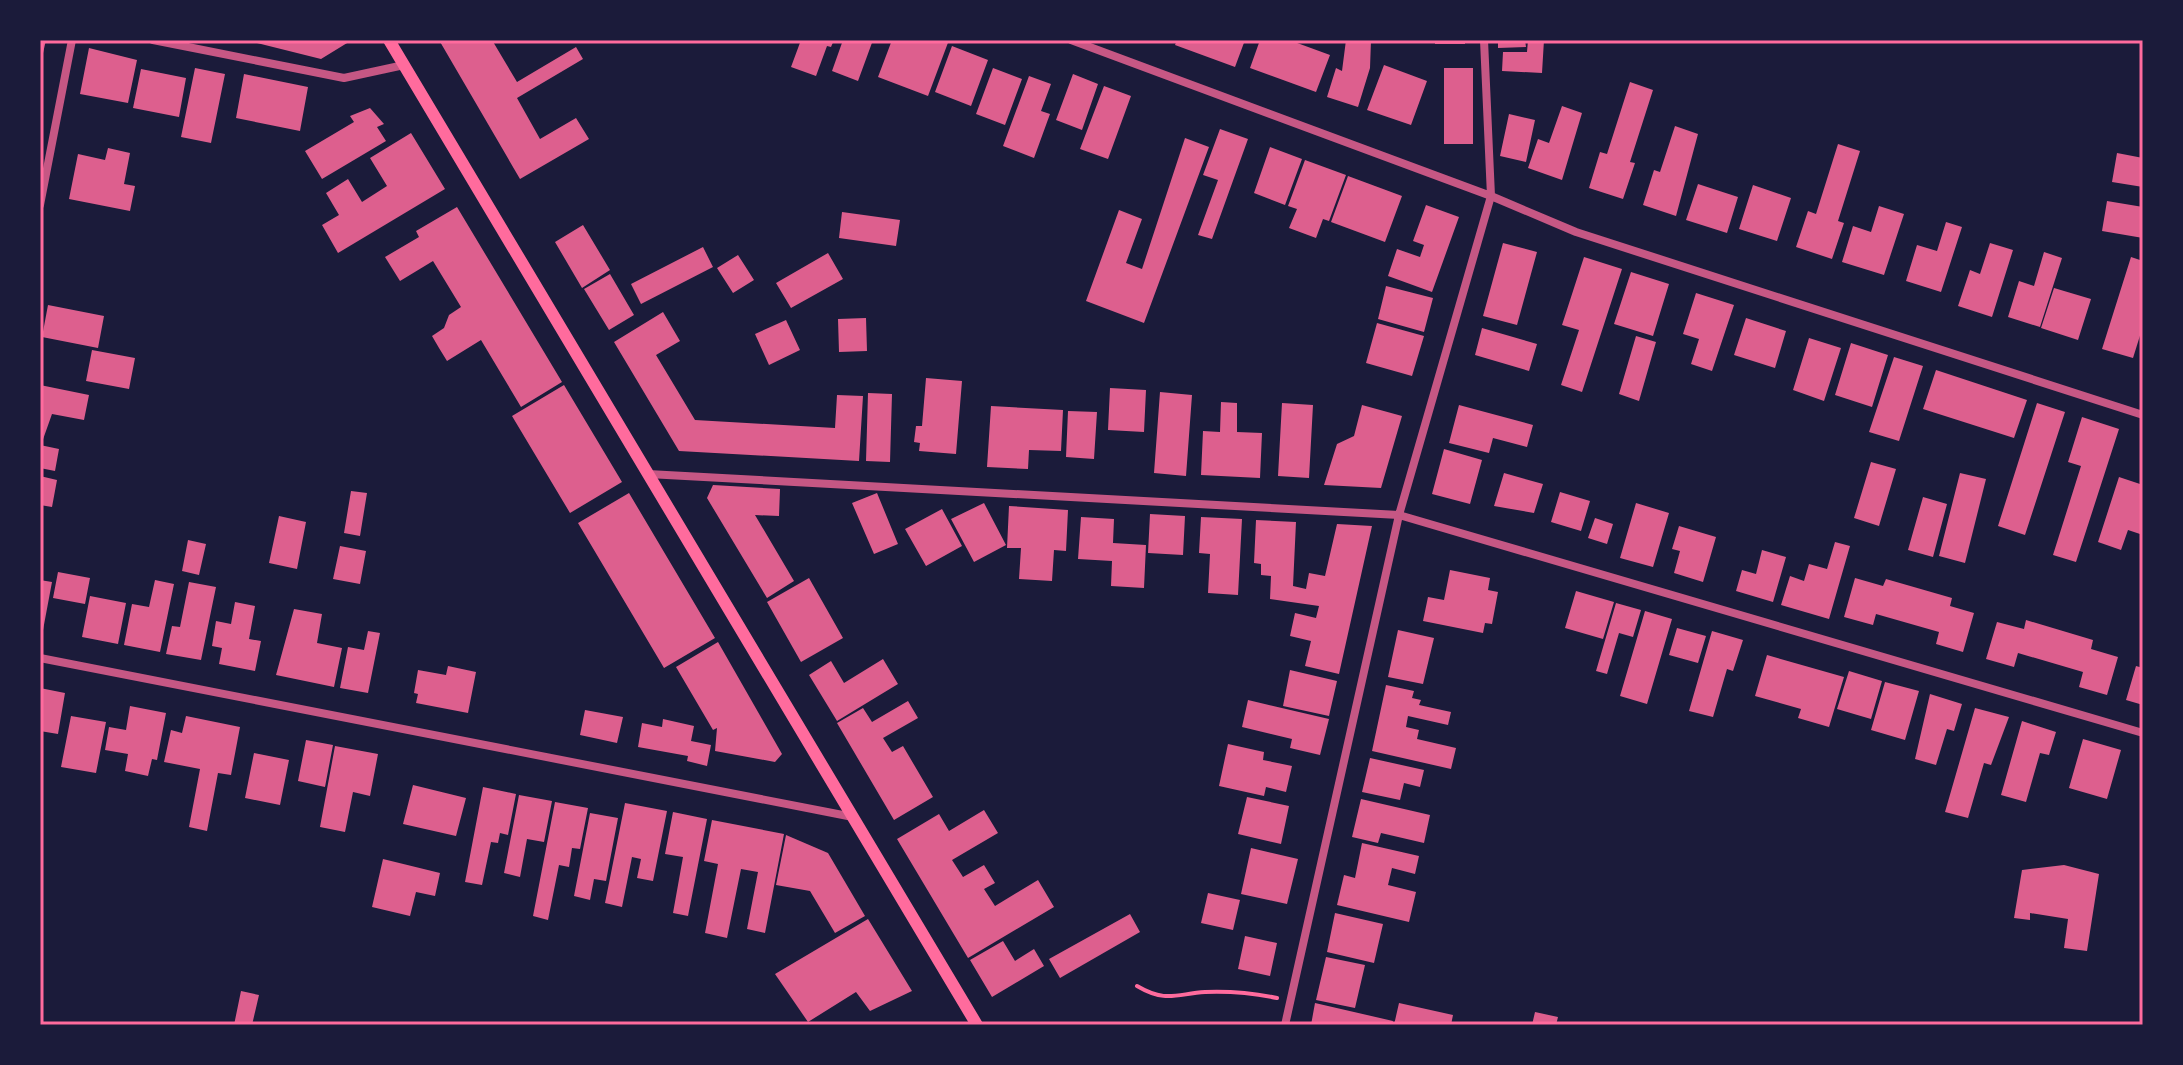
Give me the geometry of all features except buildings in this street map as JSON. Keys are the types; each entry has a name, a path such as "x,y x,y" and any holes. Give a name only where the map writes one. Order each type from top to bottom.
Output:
{"main road":[{"path":"389,40 977,1025"}],"street":[{"path":"40,205 72,40"},
{"path":"153,40 344,78 404,65"},
{"path":"1071,40 1491,196 1576,232 2143,415"},
{"path":"1285,1025 1399,515 1491,196 1484,40"},
{"path":"648,474 1399,515 2143,733"},
{"path":"40,658 853,817"}],"path":[{"path":"1137,986 1147,992 1178,998 1201,992 1226,992 1291,1000"}]}
